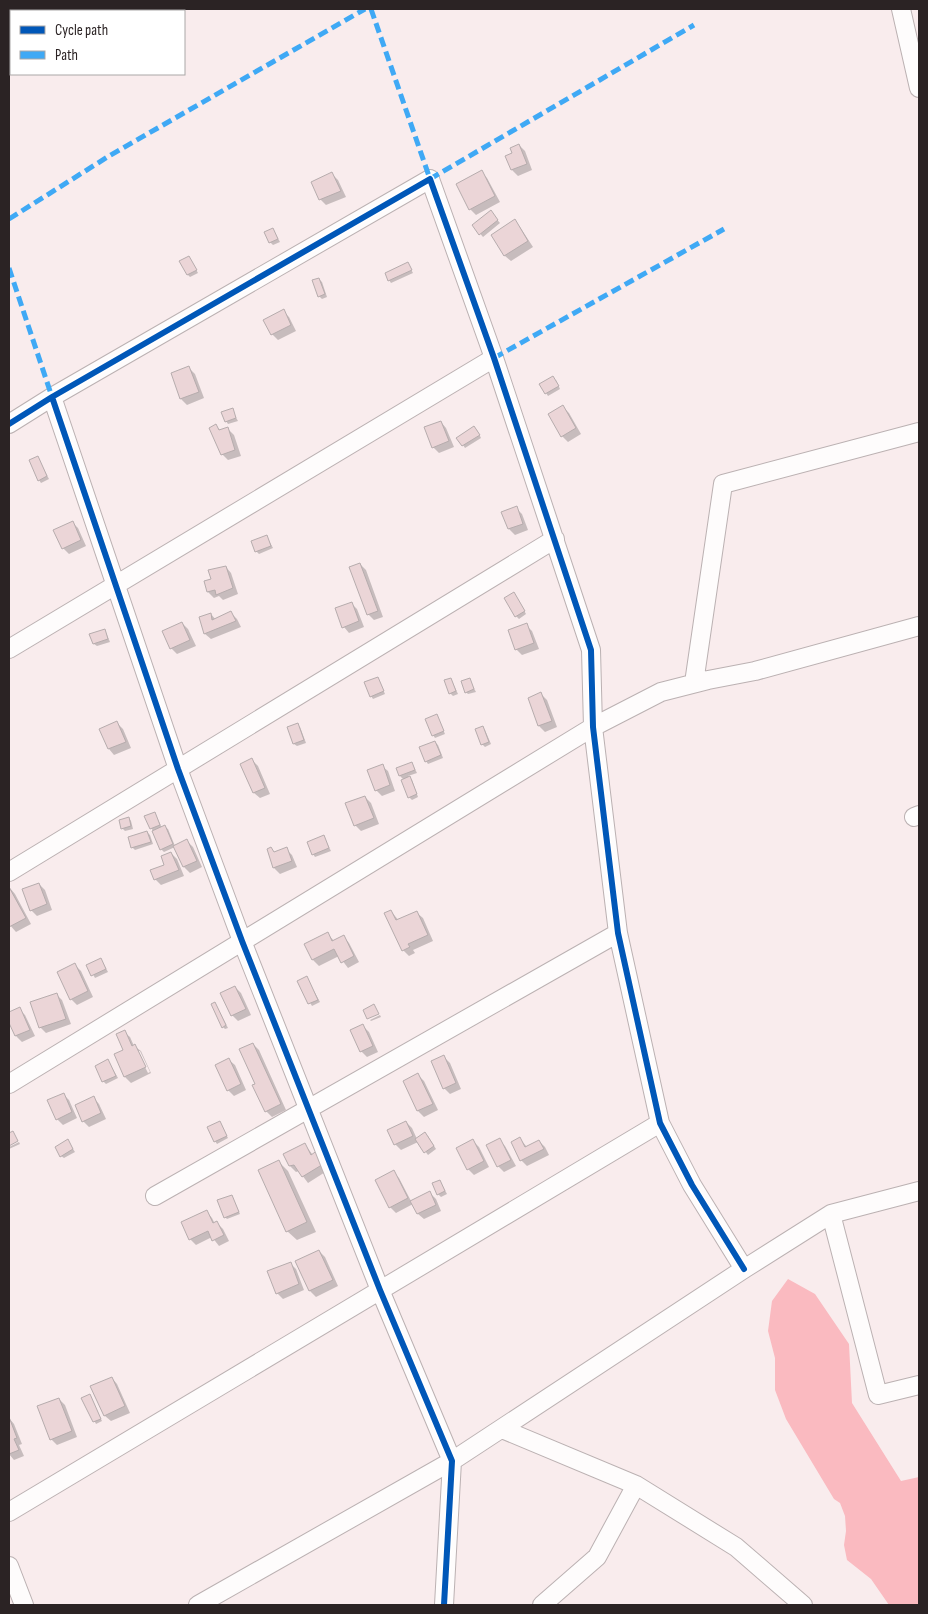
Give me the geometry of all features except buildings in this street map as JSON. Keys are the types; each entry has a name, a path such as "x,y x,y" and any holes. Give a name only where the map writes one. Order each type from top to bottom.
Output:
{"street":[{"path":"901,9 916,59 919,88"},
{"path":"9,424 52,397 430,179 494,358 591,650 593,727 618,933 660,1123 692,1185 744,1269"},
{"path":"9,649 494,358"},
{"path":"52,397 178,769 242,941 380,1290 452,1461 444,1605"},
{"path":"694,683 723,484 919,432"},
{"path":"9,872 555,539"},
{"path":"9,1084 593,727 661,692 694,683 755,671 919,626"},
{"path":"155,1196 618,933"},
{"path":"9,1512 660,1123"},
{"path":"198,1605 452,1461 831,1214 919,1191"},
{"path":"831,1214 878,1395 919,1385"},
{"path":"502,1429 636,1485 736,1547 803,1605"},
{"path":"542,1605 597,1556 636,1485"},
{"path":"9,1566 24,1605"}],"shaded area":[{"path":"788,1279 815,1294 849,1344 852,1403 901,1481 919,1477 919,1605 889,1605 871,1579 847,1560 844,1545 846,1531 845,1516 840,1503 834,1499 786,1419 775,1390 775,1358 768,1331 772,1301"}],"marked path":[{"path":"9,219 109,156 365,9"},
{"path":"371,9 430,179 694,25"},
{"path":"494,358 724,229"},
{"path":"9,268 52,397"}],"cycle path":[{"path":"9,424 52,397 430,179 494,358 591,650 593,727 618,933 660,1123 692,1185 744,1269"},
{"path":"52,397 178,769 242,941 380,1290 452,1461 444,1605"}]}
